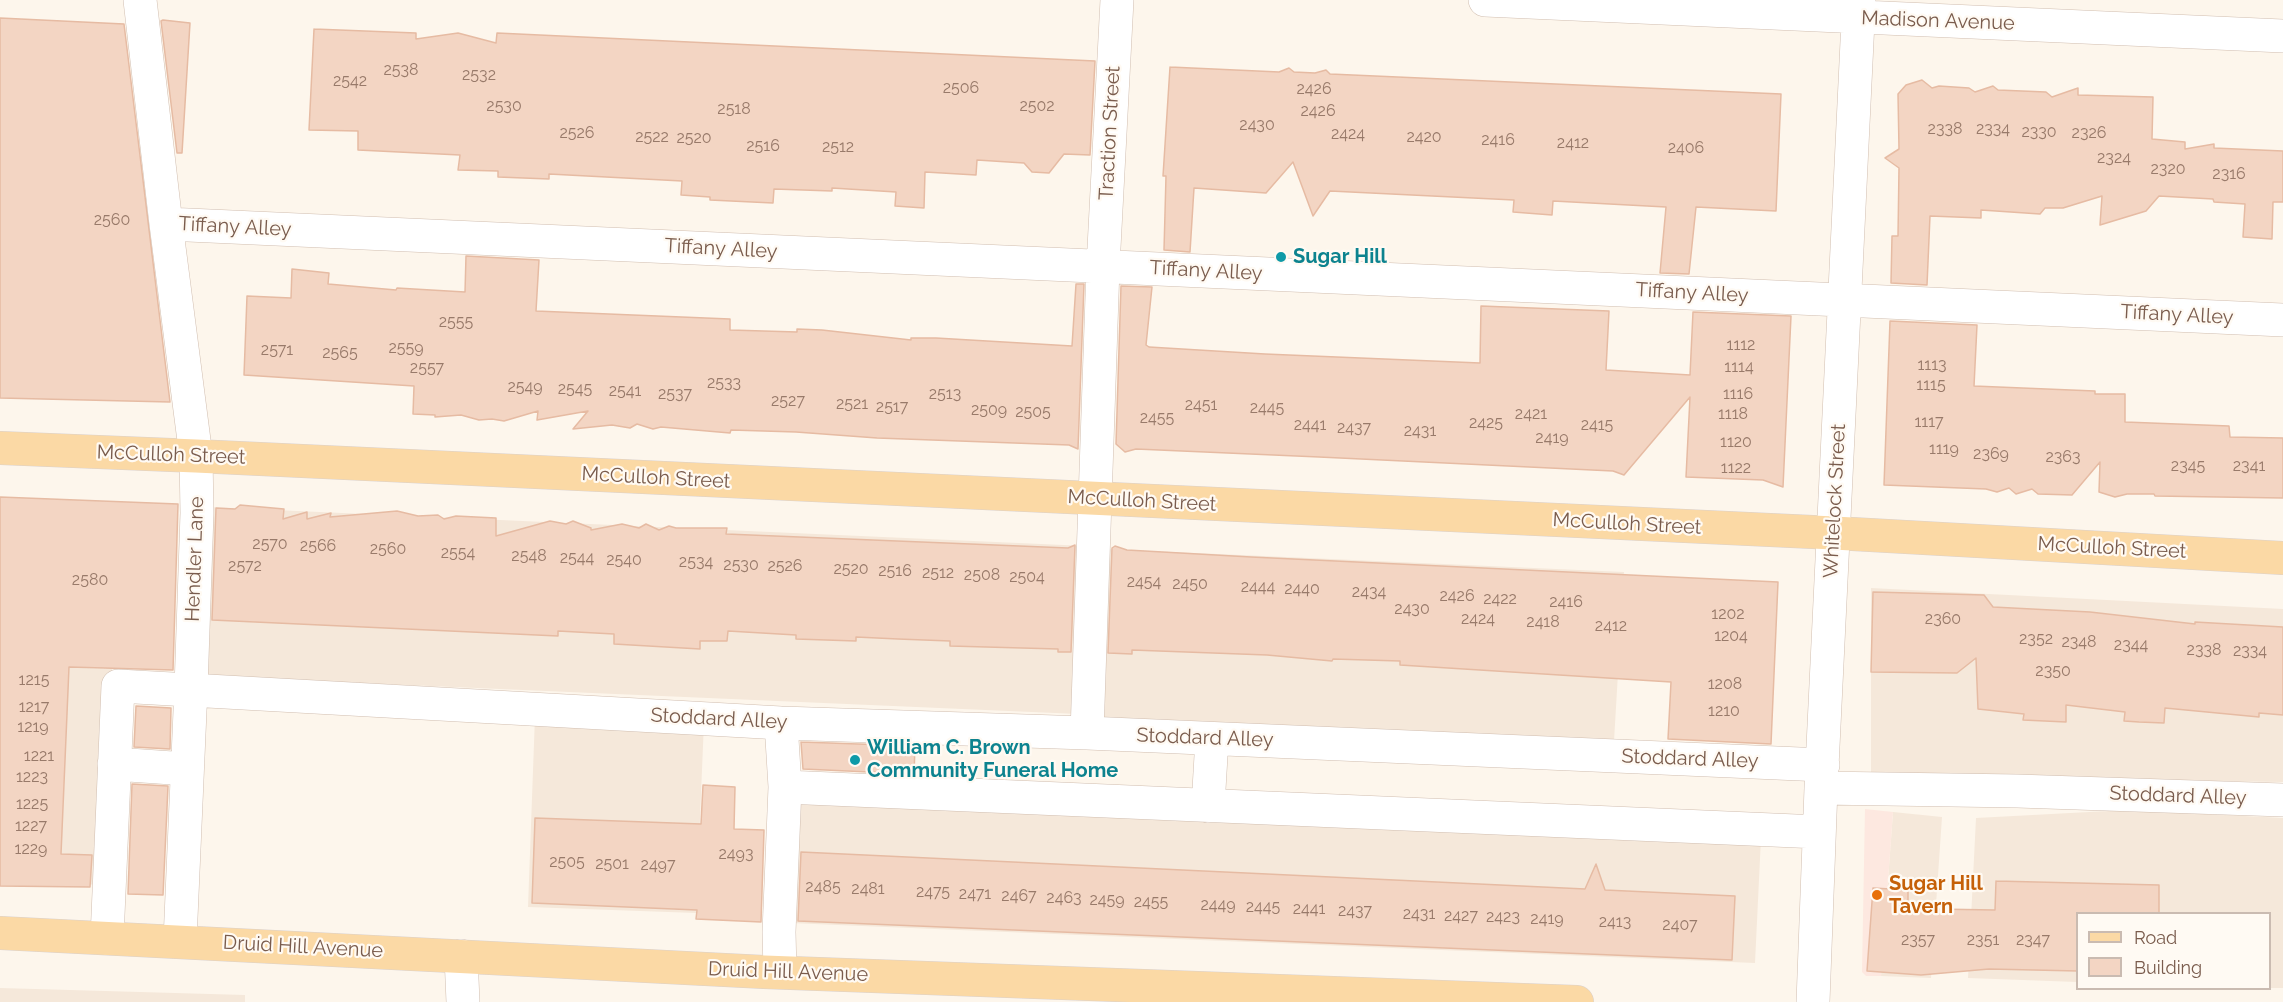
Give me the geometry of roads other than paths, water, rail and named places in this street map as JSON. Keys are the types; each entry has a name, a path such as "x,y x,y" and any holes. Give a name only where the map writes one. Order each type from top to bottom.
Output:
{"main road":[{"name":"McCulloh Street","path":"0,448 1834,533 2283,558"},
{"name":"Druid Hill Avenue","path":"0,933 780,972 1577,1002"}],"street":[{"name":"Hendler Lane","path":"140,0 196,456 197,513 180,941"},
{"name":"Traction Street","path":"1087,733 1102,267 1118,0"},
{"name":"Madison Avenue","path":"1485,0 1858,9 2283,36"},
{"name":"Whitelock Street","path":"1814,1002 1819,832 1858,9"},
{"name":"Tiffany Alley","path":"166,224 2283,320"},
{"name":"Stoddard Alley","path":"114,764 118,686 191,688 781,723 1212,739 2052,792 2283,800"},
{"path":"780,972 779,932 784,787 781,723"},
{"path":"1208,806 1212,739"},
{"path":"107,938 114,764 187,769"},
{"path":"784,787 1819,832"},
{"path":"461,956 463,1002"}],"place":[{"name":"Sugar Hill","path":"1281,257"},
{"name":"William C. Brown Community Funeral Home","path":"855,760"},
{"name":"Sugar Hill Tavern","path":"1877,895"}]}
